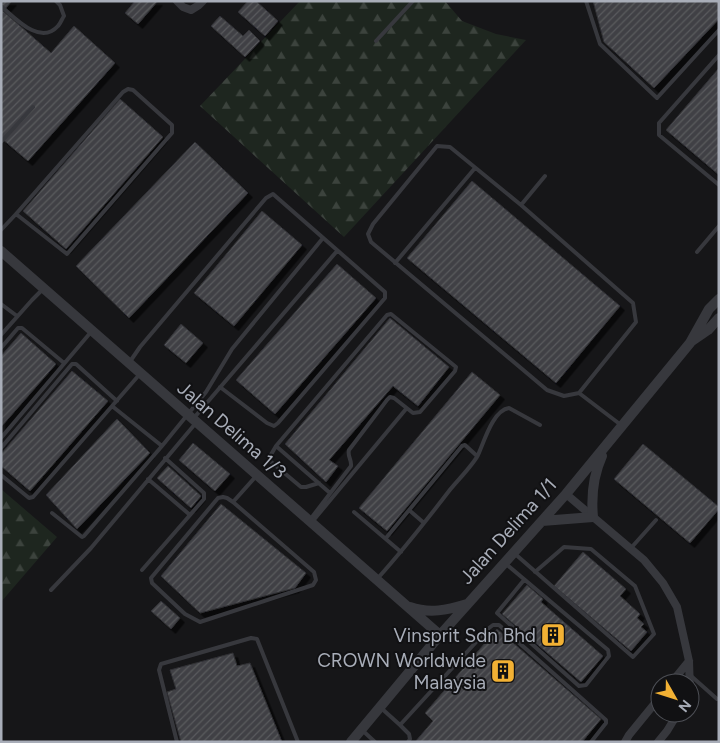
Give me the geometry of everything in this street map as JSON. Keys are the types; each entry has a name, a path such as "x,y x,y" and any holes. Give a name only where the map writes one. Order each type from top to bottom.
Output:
{"street":[{"path":"177,1 183,7 191,10 200,6 204,1"},
{"name":"Jalan Delima 1/3","path":"1,251 440,635"},
{"name":"Jalan Delima 1/1","path":"351,742 440,635 566,494 690,343 709,309 719,299"},
{"name":"Jalan Delima 1/1","path":"690,343 708,330 719,318"},
{"path":"708,330 719,326"},
{"path":"593,517 594,479 597,466 608,442"},
{"path":"566,494 644,560 662,583 677,606 690,673"},
{"path":"542,521 593,517"},
{"path":"405,604 421,611 444,610 467,604"},
{"path":"680,673 689,661"},
{"path":"625,742 650,709"},
{"path":"658,742 672,723"}],"lane":[{"path":"1,6 30,30 44,34 59,26 64,16 60,5 56,1"},
{"path":"376,41 414,1"},
{"path":"586,1 600,44 657,98 719,30"},
{"path":"719,55 658,123 659,135 719,185"},
{"path":"1,230 123,92 128,89 133,90 172,125 172,133 67,254 16,214"},
{"path":"1,142 34,106"},
{"path":"437,146 450,147 475,168 521,205 633,304 636,322 579,393 564,396 547,390 371,242 368,234 373,224 437,146"},
{"path":"395,263 475,168"},
{"path":"521,205 545,176"},
{"path":"128,363 266,198 272,194 385,292 385,298 274,426 267,423 220,388"},
{"path":"696,252 719,226"},
{"path":"52,513 82,537 84,536 162,446 193,419 206,392 232,349 323,238"},
{"path":"51,590 91,548 165,458 193,419 337,250"},
{"path":"1,335 44,288"},
{"path":"1,304 17,316"},
{"path":"310,522 351,466 349,450 387,400 390,397 394,398 413,413 420,412 455,371 456,367 391,314 387,315 276,446 269,458 270,461 301,487 319,483"},
{"path":"1,348 18,328 22,328 64,364"},
{"path":"1,438 92,331"},
{"path":"1,448 72,364 76,364 117,400"},
{"path":"1,475 29,498 33,497 140,373"},
{"path":"579,393 621,425"},
{"path":"112,406 162,446"},
{"path":"376,580 424,524 477,456 486,435 500,411 508,408 540,425"},
{"path":"310,522 406,409"},
{"path":"386,538 462,446 465,445 477,456"},
{"path":"276,446 330,493"},
{"path":"142,570 204,498 204,492 165,458"},
{"path":"233,502 257,475"},
{"path":"148,479 190,515"},
{"path":"218,498 228,498 233,502 314,572 316,580 313,585 200,622 185,614 152,583 151,578 218,498"},
{"path":"409,510 424,524"},
{"path":"354,512 401,552"},
{"path":"631,549 656,520"},
{"path":"513,553 633,657 654,634 634,586 590,549 564,547 535,572"},
{"path":"504,563 608,650 610,656 586,684 579,686 497,613 524,580"},
{"path":"400,726 489,628 493,625 499,625 606,720 606,723 591,742"},
{"path":"177,742 159,670 161,664 251,638 257,639 298,742"},
{"path":"683,669 688,673"},
{"path":"700,684 717,699"},
{"path":"380,708 409,734 410,739 408,742"},
{"path":"362,730 375,742"}],"green space":[{"path":"300,1 445,1 462,21 496,34 526,40 344,237 200,106"},
{"path":"1,489 57,537 1,602"}],"building":[{"path":"1,1 12,1 3,11 51,53 74,26 115,63 28,161 1,138"},
{"path":"135,1 158,1 138,24 125,13"},
{"path":"248,1 256,1 278,21 265,36 238,12"},
{"path":"593,1 719,1 719,19 654,88 604,42"},
{"path":"220,16 243,36 249,30 260,41 245,57 211,26"},
{"path":"719,68 719,175 666,130"},
{"path":"120,99 163,137 66,249 23,211"},
{"path":"195,142 248,193 129,318 76,266"},
{"path":"472,181 620,306 556,383 407,258"},
{"path":"262,211 302,245 234,326 194,293"},
{"path":"337,264 376,298 275,414 236,380"},
{"path":"390,318 449,367 418,406 393,386 329,460 338,466 326,482 285,444"},
{"path":"181,324 203,343 186,363 164,345"},
{"path":"21,333 56,364 1,427 1,356"},
{"path":"72,371 108,401 30,491 1,466 1,454"},
{"path":"472,372 500,395 387,531 359,508"},
{"path":"117,419 150,453 77,529 46,495"},
{"path":"193,443 230,474 215,491 179,460"},
{"path":"643,444 719,507 690,543 614,479"},
{"path":"168,466 201,496 191,508 157,478"},
{"path":"221,504 306,573 295,588 200,613 161,576"},
{"path":"583,552 626,589 620,596 640,614 637,618 644,624 641,627 647,632 631,651 554,586"},
{"name":"Vinsprit Sdn Bhd","path":"527,585 543,599 541,602 603,656 581,682 502,614"},
{"path":"161,601 180,618 171,629 151,611"},
{"name":"CROWN Worldwide Malaysia","path":"497,629 601,719 582,742 415,742 433,721 425,713"},
{"path":"233,653 237,666 250,663 282,742 181,742 167,692 176,689 170,670"}],"place":[{"name":"Vinsprit Sdn Bhd","path":"553,635"},
{"name":"CROWN Worldwide Malaysia","path":"503,671"}]}
